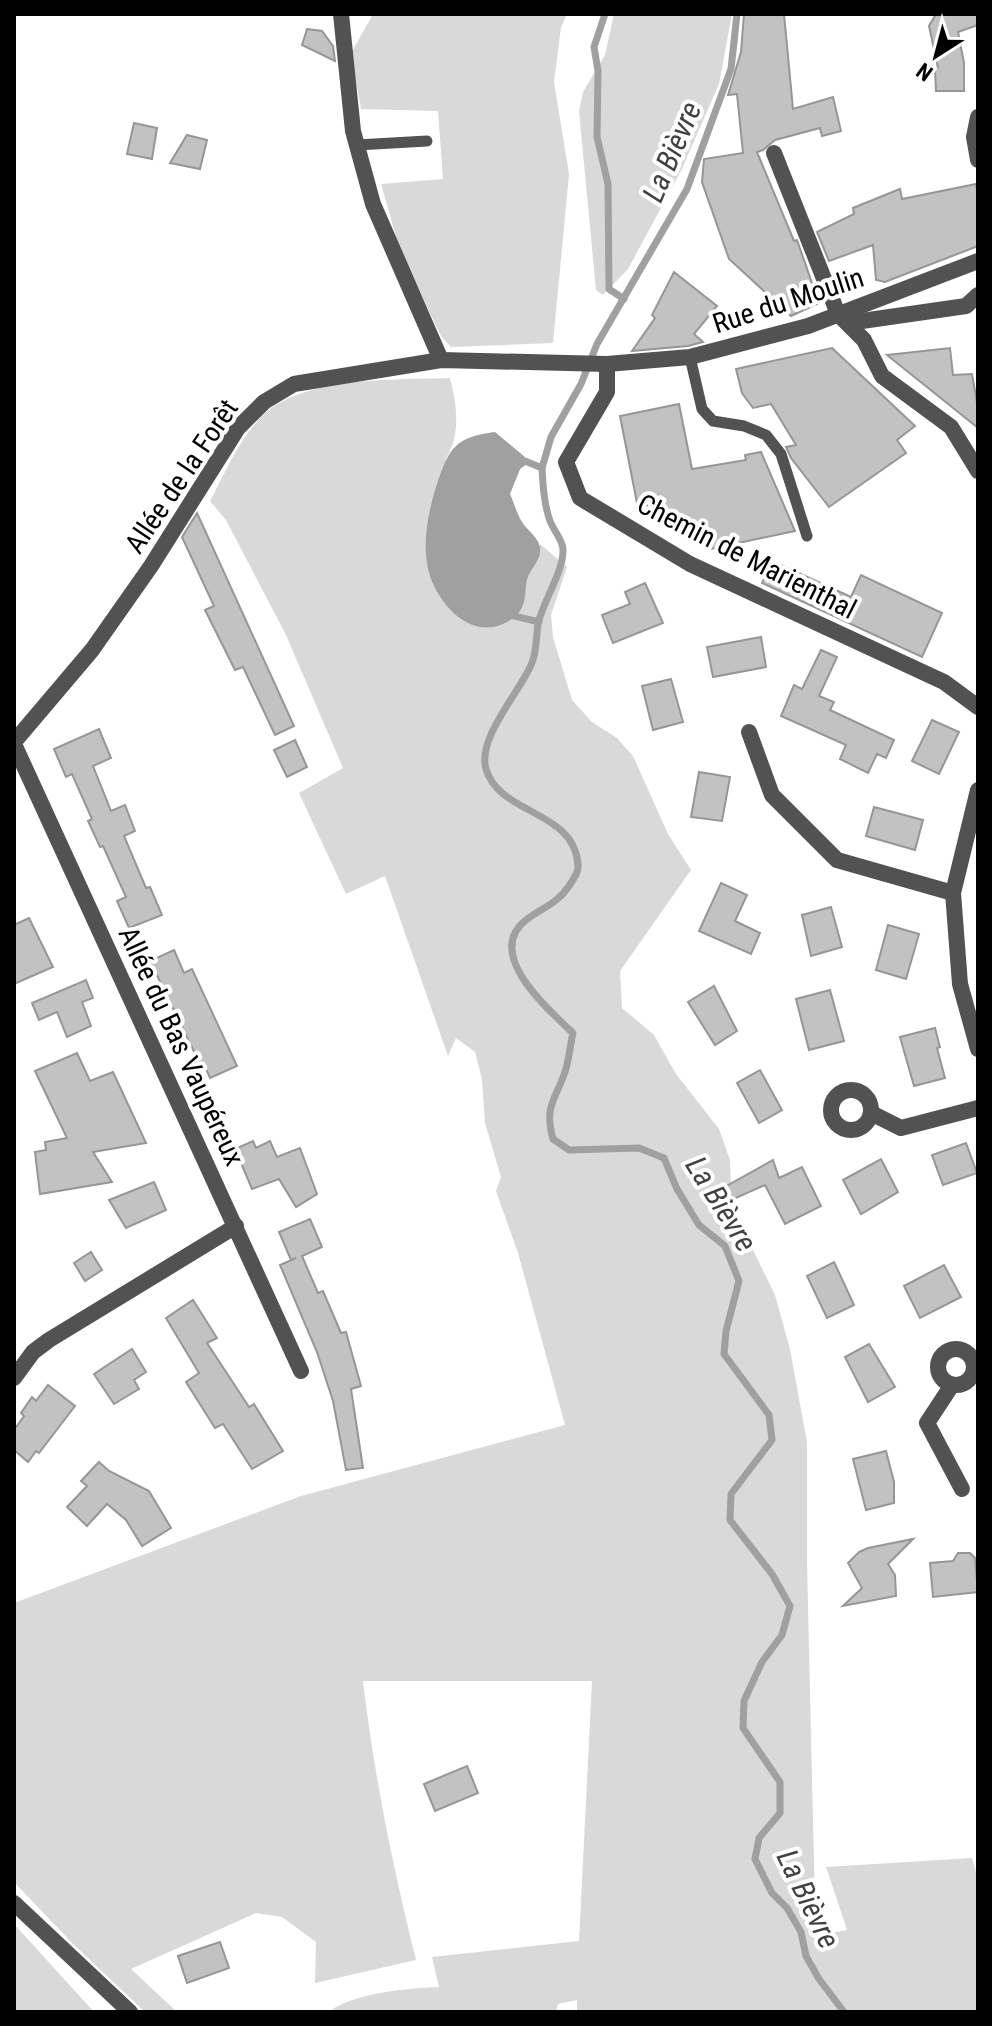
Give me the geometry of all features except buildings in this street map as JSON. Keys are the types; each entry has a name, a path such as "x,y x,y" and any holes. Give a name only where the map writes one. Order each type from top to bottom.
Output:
{"street":[{"path":"341,14 353,131 373,204 441,360"},
{"path":"978,117 974,137 978,160"},
{"path":"774,153 843,319 864,340 882,376 951,427 978,471"},
{"name":"Rue du Moulin","path":"843,319 978,261"},
{"name":"Rue du Moulin","path":"607,364 690,357 843,319 966,306 978,295"},
{"name":"Allée de la Forêt","path":"14,743 92,650 151,566 238,428 264,402 294,384 441,360 607,364"},
{"name":"Chemin de Marienthal","path":"607,364 607,392 566,462 580,498 690,564 944,682 978,707"},
{"path":"749,732 772,795 837,860 953,893"},
{"name":"Allée du Bas Vaupéreux","path":"14,743 301,1371"},
{"path":"978,790 953,893 960,984 978,1049"},
{"path":"871,1113 901,1128 978,1108"},
{"path":"14,1378 33,1352 49,1340 236,1226"},
{"path":"959,1349 976,1358 975,1371 969,1381 952,1385 942,1379 938,1367 942,1355 959,1349"},
{"path":"952,1385 927,1423 962,1489"},
{"path":"14,1903 130,2012"}],"lane":[{"path":"357,145 427,141"},
{"path":"690,357 702,409 713,421 744,426 766,435 781,454 807,536"}],"shaded area":[{"path":"373,14 567,14 561,27 554,82 569,174 553,343 451,347 441,336 400,250 381,184 443,179 438,111 361,109 351,53"},
{"path":"614,14 732,14 719,84 681,171 628,269 603,295 596,290 579,111 583,92 605,55"},
{"path":"450,378 456,409 456,430 446,458 427,556 433,585 515,618 540,544 567,567 551,615 553,637 572,700 592,722 617,738 633,756 668,834 691,870 620,971 622,1008 654,1035 676,1074 719,1129 730,1160 731,1189 739,1221 775,1295 790,1349 807,1442 807,1563 818,1935 847,1930 826,1867 972,1858 978,1880 978,2012 577,2012 577,2000 558,2004 556,2012 329,2012 366,1996 439,1987 432,1957 579,1941 592,1681 363,1681 385,1821 416,1960 315,1983 316,1942 282,1917 256,1913 131,1969 177,2012 145,2012 73,1944 14,1882 14,1603 301,1496 565,1425 518,1253 496,1191 501,1177 485,1123 482,1079 475,1052 456,1038 448,1056 385,876 346,894 299,793 343,768 286,635 226,520 210,501 245,436 261,417 278,404 324,387 350,383"},
{"path":"495,432 525,457 510,494 522,522 539,543 540,552 527,580 520,610 507,622 484,627 464,621 440,596 429,574 426,535 433,496 450,453 462,441"},
{"path":"14,1924 94,2012 14,2012"}],"waterway":[{"name":"La Bièvre","path":"605,14 594,47 598,71 597,137 608,184 609,289 624,299"},
{"name":"La Bièvre","path":"517,467 525,461 542,468 551,437 581,384 597,344 687,189 731,69 737,14"},
{"name":"La Bièvre","path":"542,468 546,508 560,538 562,558 538,624 533,660 493,730 485,757 486,769 505,796 564,833 574,847 578,868 565,892 526,920 515,934 512,949 524,981 573,1033 566,1067 550,1111 553,1139 569,1150 639,1148 664,1158 677,1189 699,1225 725,1246 739,1281 726,1331 724,1354 769,1415 772,1440 731,1494 730,1520 772,1574 790,1606 782,1635 762,1662 744,1701 743,1728 780,1782 780,1813 759,1838 755,1859 772,1893 787,1908 801,1932 806,1956 819,1979 844,2012"},
{"name":"La Bièvre","path":"506,614 539,622"}]}
